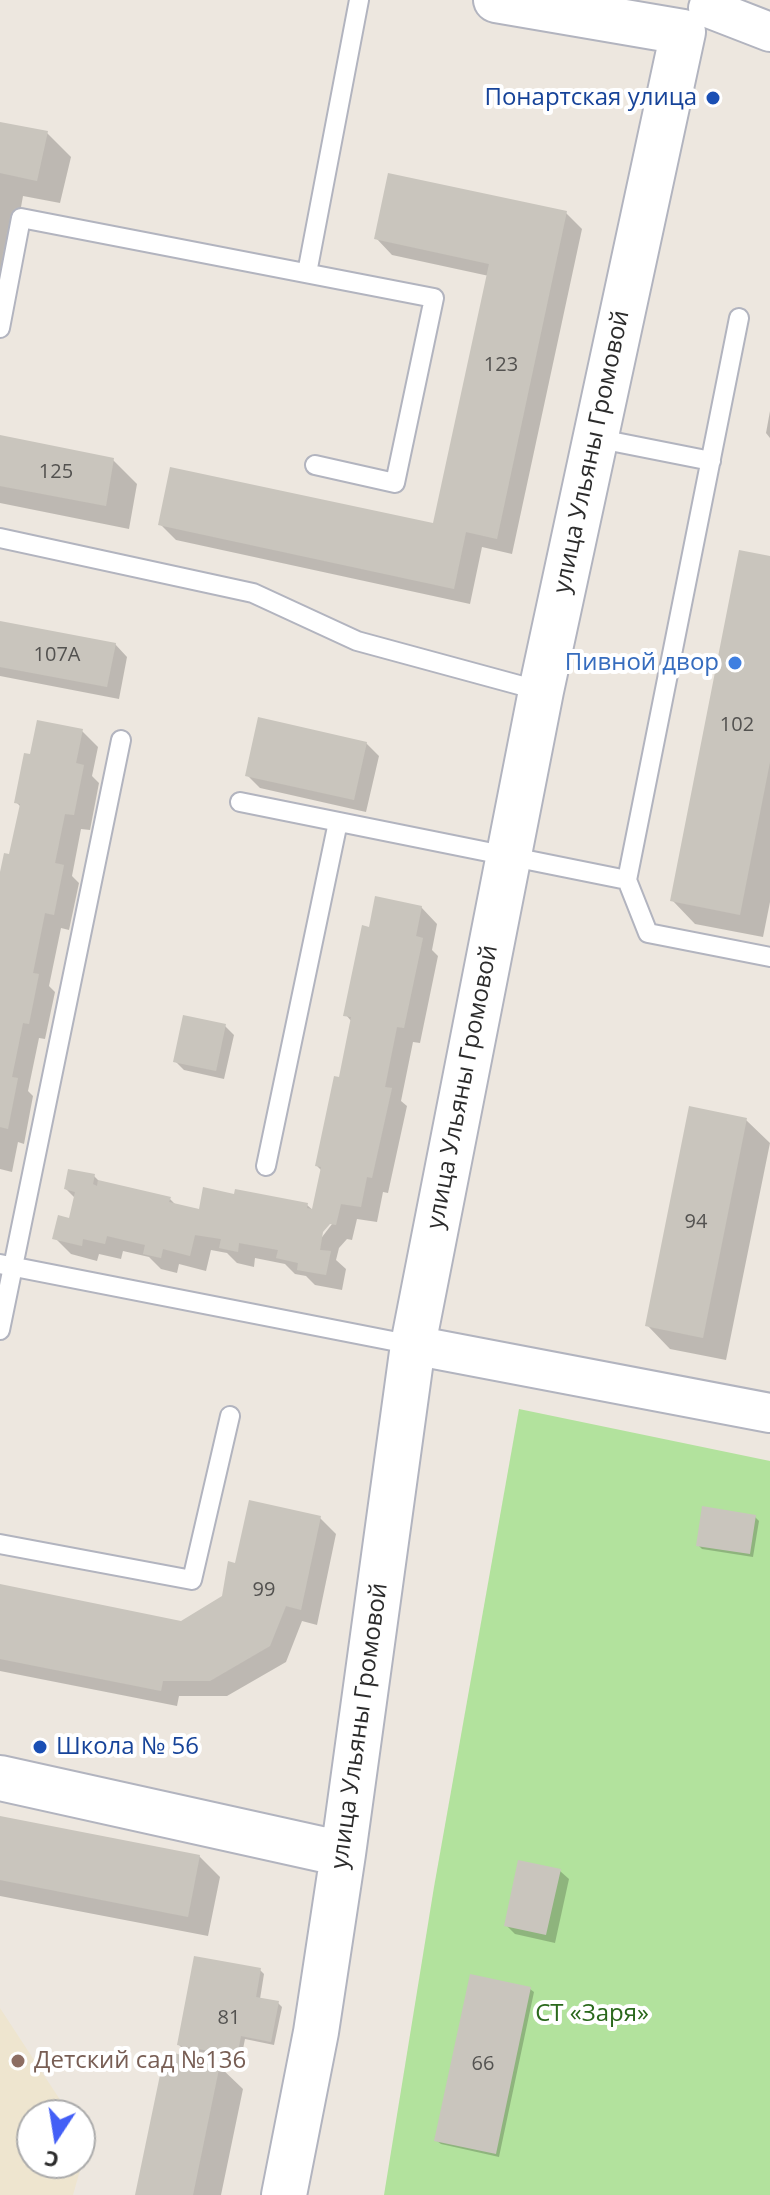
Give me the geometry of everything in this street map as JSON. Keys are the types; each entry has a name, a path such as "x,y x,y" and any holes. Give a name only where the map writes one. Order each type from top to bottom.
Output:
{"main road":[{"path":"496,0 699,10"},
{"name":"улица Ульяны Громовой","path":"284,2195 316,2032 413,1345 507,856 595,438 699,10"},
{"path":"0,1778 343,1854"}],"street":[{"path":"699,10 770,32"},
{"path":"413,1345 770,1413"}],"lane":[{"path":"307,273 359,0"},
{"path":"0,328 21,218 434,298 395,483 315,465"},
{"path":"739,318 627,880 648,933 770,957"},
{"path":"595,438 711,461"},
{"path":"0,538 253,593 357,641 541,691"},
{"path":"0,1330 7,1265 121,740"},
{"path":"240,802 627,880"},
{"path":"266,1166 338,822"},
{"path":"7,1265 413,1345"},
{"path":"0,1544 192,1580 230,1416"}],"shaded area":[{"name":"Детский сад №136","path":"0,2008 60,2099 16,2099 16,2179 78,2179 73,2195 0,2195"}],"green space":[{"name":"СТ «Заря»","path":"519,1409 770,1461 770,2195 384,2195 434,1887"}],"building":[{"path":"0,122 48,131 37,181 0,173"},
{"path":"388,173 567,211 497,539 466,532 454,589 158,525 170,467 433,523 489,264 374,239"},
{"path":"0,435 114,458 106,506 0,486"},
{"path":"739,550 770,556 770,762 740,915 670,901"},
{"path":"0,621 116,643 107,687 0,667"},
{"path":"258,717 367,742 354,800 245,776"},
{"path":"37,720 83,729 76,763 84,765 74,815 65,814 55,863 64,865 54,915 45,913 33,973 39,974 29,1024 23,1023 12,1077 18,1078 8,1129 0,1127 0,872 4,853 9,854 20,804 14,803 24,753 30,754"},
{"path":"375,896 422,906 416,936 423,938 404,1028 397,1027 385,1087 392,1088 372,1178 367,1177 361,1207 341,1204 336,1225 330,1224 323,1232 320,1250 331,1251 326,1275 297,1270 298,1263 276,1258 278,1250 239,1243 238,1252 219,1248 221,1239 195,1235 190,1256 163,1249 161,1258 143,1254 145,1245 107,1236 105,1244 83,1239 82,1246 52,1239 58,1215 69,1218 75,1192 64,1189 68,1169 95,1174 93,1184 97,1186 98,1180 171,1197 169,1202 199,1209 203,1187 234,1194 235,1189 308,1203 307,1208 312,1209 321,1167 315,1166 334,1076 339,1077 351,1017 343,1016 362,925 369,927"},
{"path":"183,1015 226,1024 216,1071 173,1062"},
{"path":"689,1106 747,1118 703,1338 645,1326"},
{"path":"249,1500 321,1516 301,1610 286,1606 270,1646 210,1681 163,1681 161,1691 0,1659 0,1584 181,1621 222,1596 228,1561 235,1563"},
{"path":"702,1506 756,1515 750,1554 696,1546"},
{"path":"0,1816 200,1855 188,1917 0,1880"},
{"path":"518,1860 561,1869 546,1935 504,1926"},
{"path":"194,1956 261,1968 256,1997 279,2001 271,2042 241,2036 237,2056 177,2045"},
{"path":"470,1974 531,1987 496,2154 434,2141"},
{"path":"165,2051 220,2064 193,2195 135,2195"}],"place":[{"name":"Понартская улица","path":"713,98"},
{"name":"Пивной двор","path":"735,663"},
{"name":"Школа № 56","path":"40,1747"},
{"name":"Детский сад №136","path":"18,2061"}]}
